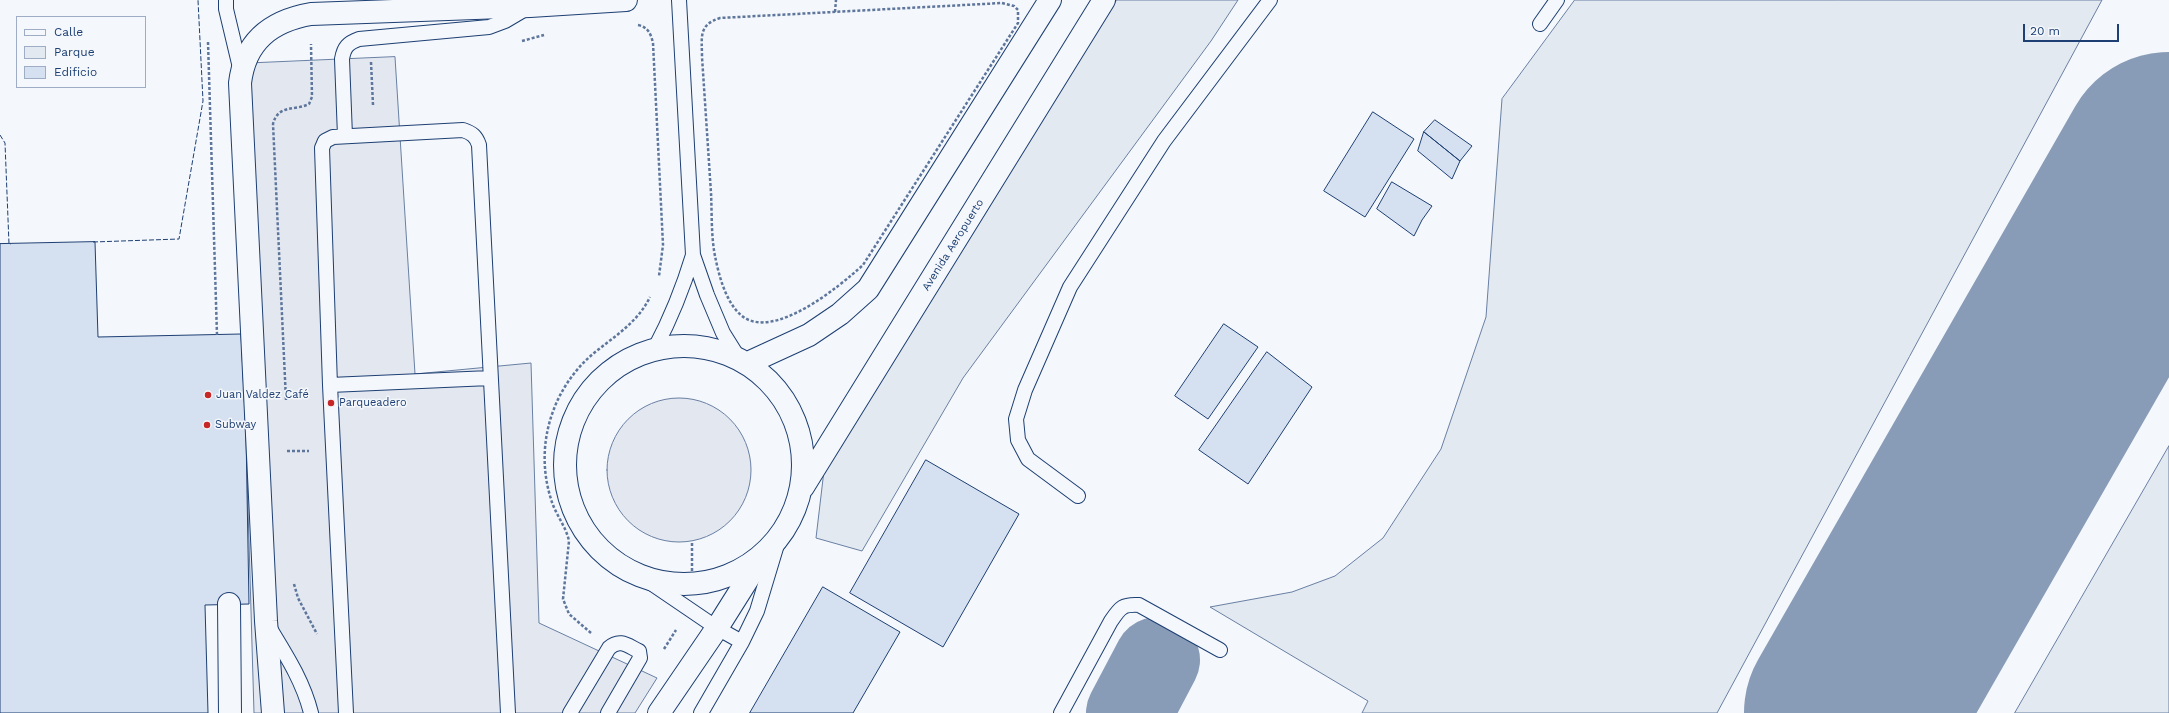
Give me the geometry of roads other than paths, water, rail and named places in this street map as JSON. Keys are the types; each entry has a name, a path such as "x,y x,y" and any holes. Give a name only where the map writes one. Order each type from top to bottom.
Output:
{"main road":[{"path":"273,713 266,622 240,83 241,72 250,51 258,40 272,27 293,17 311,14 474,4 530,6 626,0"},
{"path":"743,360 809,335 840,314 868,289 1050,0"},
{"name":"Avenida Aeropuerto","path":"802,490 1104,0"},
{"path":"659,713 717,628 761,558 779,538 793,515 802,490 803,459 801,441 794,418 783,397 767,378 743,360 711,348 683,345 655,348 631,357 610,370 592,387 578,408 569,432 564,457 566,482 573,507 584,529 600,550 619,565 642,577 666,583 692,585 716,580 740,571 761,558"},
{"path":"229,604 230,713"}],"lane":[{"path":"226,0 241,72"},
{"path":"678,0 693,254 707,295 723,333 743,360"},
{"path":"1078,496 1028,459 1018,440 1016,419 1025,390 1070,287 1164,142 1270,0"},
{"path":"1540,24 1557,0"},
{"path":"345,136 342,59 344,49 350,42 359,39 489,27 505,21 530,6"},
{"path":"346,713 330,385 322,154 326,141 333,137 463,130 470,132 476,137 479,145 508,713"},
{"path":"655,348 670,320 681,294 693,254"},
{"path":"330,385 490,378"},
{"path":"701,713 742,642 757,611 779,538"},
{"path":"642,577 717,628 742,642"},
{"path":"1061,713 1111,621 1121,608 1128,604 1138,605 1220,650"},
{"path":"266,622 298,674 307,694 311,713"},
{"path":"570,713 609,648 615,643 621,642 639,651 640,658 608,713"}],"place":[{"name":"Juan Valdez Café","path":"208,395"},
{"name":"Parqueadero","path":"331,403"},
{"name":"Subway","path":"207,425"}]}
